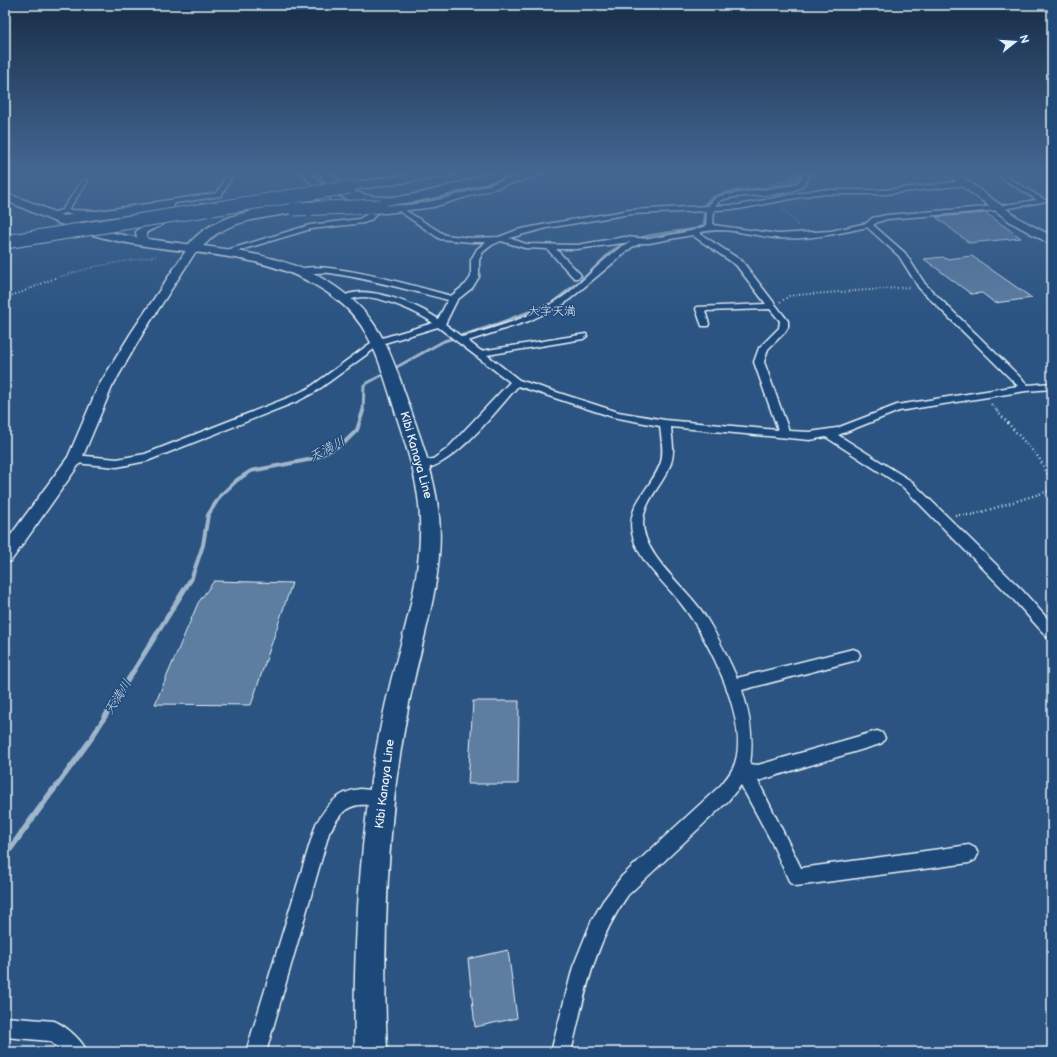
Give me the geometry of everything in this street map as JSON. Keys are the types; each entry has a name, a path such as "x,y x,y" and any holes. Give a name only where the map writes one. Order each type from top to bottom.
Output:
{"highway":[{"path":"5,236 106,220"},
{"path":"5,242 130,220"},
{"path":"193,248 205,235 237,220"}],"main road":[{"name":"Kibi Kanaya Line","path":"69,220 98,233 146,242 224,252 262,260 298,272 344,299 362,317 378,342 390,372 421,465 430,505 431,547 423,599 402,682 389,745 382,799 372,907 370,972 371,1052"},
{"path":"1015,220 1052,241"}],"street":[{"path":"5,248 177,220"},
{"path":"224,252 310,227 359,220"},
{"path":"417,220 443,237 471,240 503,239 525,246 550,248 578,247 625,238 641,241"},
{"path":"75,459 116,463 129,462 147,457 275,408 312,390 378,342 440,324 453,299 468,286 475,277 475,260 480,251 489,243 547,226 578,220"},
{"path":"709,220 709,227"},
{"path":"460,340 496,330 561,302 622,250 629,245 641,241 693,233 709,227 763,235 804,235 839,232 869,225 875,220"},
{"path":"146,242 142,239 142,232 159,223"},
{"path":"869,225 902,255 922,286 989,350 1026,388"},
{"path":"693,233 739,264 782,317 784,327 762,349 759,354 759,362 785,434"},
{"path":"5,556 75,459 106,387 116,369 137,333 193,248"},
{"path":"550,248 577,276"},
{"path":"298,272 319,269 366,276 453,299"},
{"path":"344,299 363,294 378,296 424,314 440,324 516,382 617,415 665,423 810,436 839,431 898,408 1026,388 1052,386"},
{"path":"706,324 700,309 774,307"},
{"path":"478,354 583,336"},
{"path":"421,465 436,462 450,452 516,382"},
{"path":"561,1052 584,960 596,930 608,909 623,888 721,796 736,779 744,758 745,734 743,720 733,686 709,634 698,616 648,554 640,541 637,531 641,507 645,497 659,478 667,460 665,423"},
{"path":"828,433 908,484 1017,594 1052,633"},
{"path":"733,686 853,655"},
{"path":"740,771 758,773 877,738"},
{"path":"740,771 751,784 776,833 796,878 969,854"},
{"path":"256,1052 322,830 333,808 342,801 366,796 382,799"},
{"path":"5,1027 54,1031 77,1052"}],"path":[{"path":"794,220 804,235"},
{"path":"5,297 24,292 62,275 124,260 163,254 172,245"},
{"path":"774,307 782,300 793,295 922,286"},
{"path":"983,395 1039,458 1052,482"},
{"path":"943,519 959,514 972,515 1052,490"}],"building":[{"path":"940,220 996,220 1021,238 969,243"},
{"path":"972,256 1032,298 995,303 982,293 971,294 924,259 943,257 946,259"},
{"path":"214,581 292,583 251,705 155,704 198,603"},
{"path":"473,701 519,701 518,784 468,784"},
{"path":"508,950 517,1018 475,1027 468,959"}],"waterway":[{"name":"天満川","path":"584,278 613,250 622,244 644,237 700,228 704,224 704,220"},
{"name":"天満川","path":"363,412 364,385 444,341 486,328 551,304 585,277"},
{"name":"天満川","path":"191,580 203,545 208,515 220,496 237,480 251,471 313,459 344,443 357,430 363,411"},
{"name":"天満川","path":"53,791 91,739 191,579"},
{"name":"天満川","path":"5,856 53,790"}],"district":[{"name":"大字天満","path":"552,311"}]}
